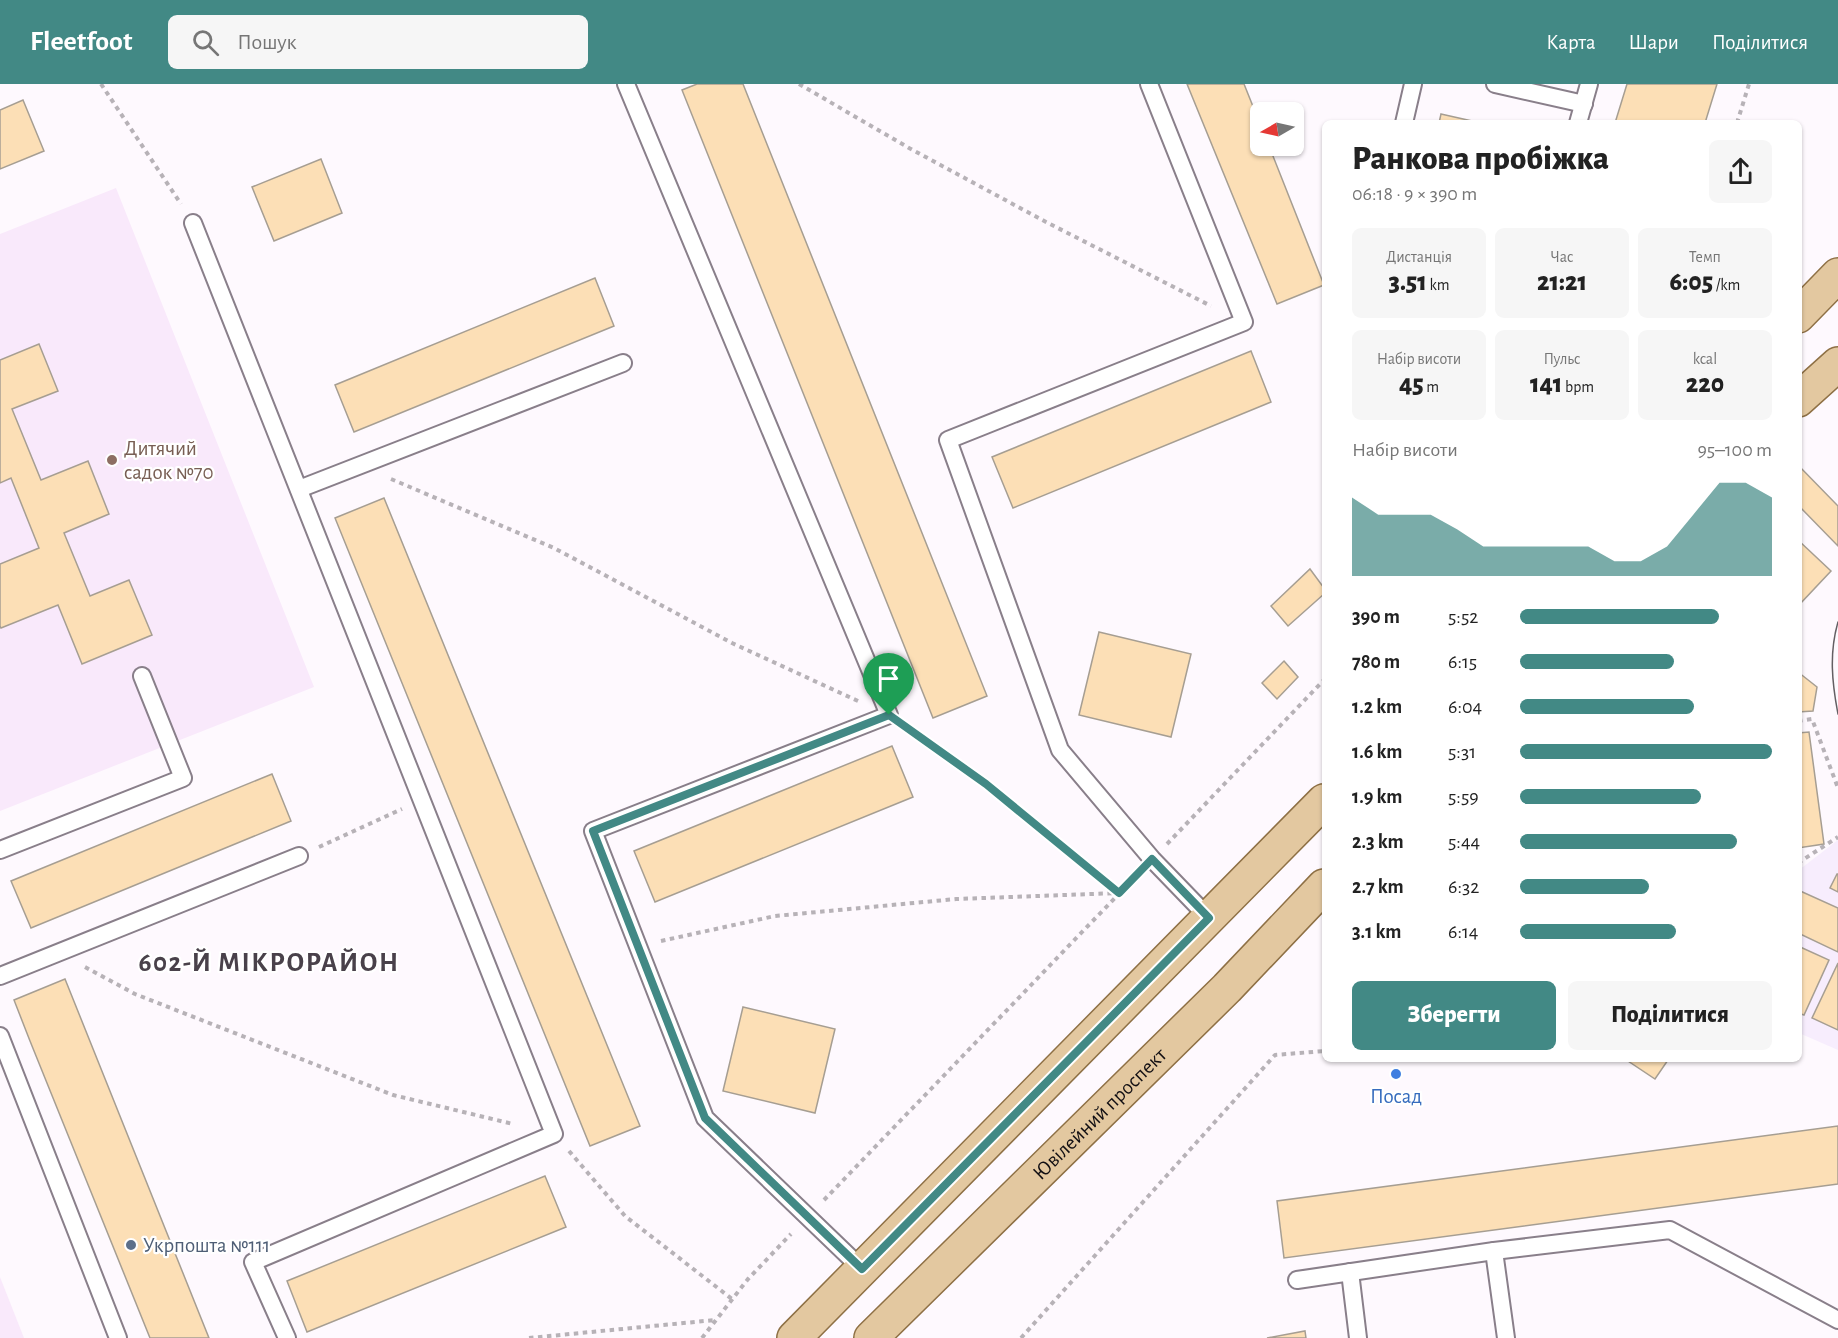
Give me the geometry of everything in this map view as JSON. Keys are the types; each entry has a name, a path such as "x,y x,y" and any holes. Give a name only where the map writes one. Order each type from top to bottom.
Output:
{"main road":[{"path":"1802,312 1838,275"},
{"path":"1802,396 1838,364"},
{"path":"794,1338 1322,803"},
{"name":"Ювілейний проспект","path":"871,1338 1227,988 1322,888"}],"lane":[{"path":"626,84 889,715 593,831 705,1118 862,1269"},
{"path":"1149,84 1244,322 948,440 1060,750 1152,859 1209,918"},
{"path":"1405,120 1413,84"},
{"path":"1495,84 1584,104"},
{"path":"1579,120 1589,84"},
{"path":"193,222 554,1134 253,1262 287,1338"},
{"path":"299,489 623,363"},
{"path":"0,850 183,778 142,676"},
{"path":"0,976 299,856"},
{"path":"0,1036 118,1338"},
{"path":"1297,1280 1494,1251 1670,1230 1838,1320"},
{"path":"1494,1251 1506,1338"},
{"path":"1350,1272 1358,1338"}],"path":[{"path":"101,84 193,222"},
{"path":"799,84 909,148 1046,222 1244,322"},
{"path":"1738,120 1749,84"},
{"path":"357,466 554,548 732,643 889,715 986,784 1119,893"},
{"path":"702,1338 748,1279 1322,682"},
{"path":"1802,720 1812,719 1838,788"},
{"path":"299,856 422,800"},
{"path":"1802,860 1838,837"},
{"path":"638,946 775,916 956,899 1119,893"},
{"path":"59,953 135,994 393,1095 554,1134 626,1216 732,1299"},
{"path":"1022,1338 1275,1055 1322,1051"},
{"path":"529,1338 716,1320"}],"shaded area":[{"name":"Дитячий садок №70","path":"116,188 314,687 0,811 0,234"},
{"path":"1838,840 1838,1050 1802,1034 1802,868"},
{"path":"0,1277 24,1338 0,1338"}],"building":[{"path":"697,84 743,84 987,696 933,718 682,90"},
{"path":"1187,84 1244,84 1251,102 1250,156 1273,156 1322,280 1322,286 1277,304"},
{"path":"1627,84 1717,84 1706,120 1616,120"},
{"path":"23,100 44,151 0,169 0,110"},
{"path":"1441,114 1468,120 1440,120"},
{"path":"321,159 342,213 274,241 252,187"},
{"path":"595,278 614,326 354,432 335,385"},
{"path":"39,344 58,391 12,409 41,480 88,461 109,514 64,533 90,596 129,580 152,635 82,664 58,605 1,628 0,626 0,564 39,548 11,478 0,483 0,360"},
{"path":"1251,351 1271,402 1013,508 992,457"},
{"path":"1802,469 1838,506 1838,546 1802,509"},
{"path":"384,498 640,1126 590,1146 335,518"},
{"path":"1802,544 1831,571 1802,602"},
{"path":"1310,569 1322,585 1322,596 1288,626 1271,606"},
{"path":"1099,632 1191,654 1171,737 1079,715"},
{"path":"1284,661 1298,677 1277,699 1262,683"},
{"path":"1802,675 1817,687 1813,711 1802,712"},
{"path":"1809,732 1824,844 1802,847 1802,733"},
{"path":"892,746 913,797 655,902 634,851"},
{"path":"272,774 291,821 31,928 11,881"},
{"path":"1838,874 1838,892 1830,888"},
{"path":"1802,892 1838,908 1838,952 1802,935"},
{"path":"1802,948 1829,960 1804,1015 1802,1014"},
{"path":"1838,963 1838,1030 1812,1018"},
{"path":"65,979 209,1338 150,1338 30,1041 14,1000"},
{"path":"743,1007 835,1029 815,1113 723,1091"},
{"path":"1630,1062 1667,1062 1655,1079"},
{"path":"1838,1126 1838,1184 1284,1258 1277,1201"},
{"path":"545,1176 566,1227 307,1332 287,1281"},
{"path":"1305,1331 1306,1338 1267,1338"}],"tram line":[{"path":"1838,622 1833,645 1832,668 1838,714"}],"place":[{"name":"Дитячий садок №70","path":"112,460"},
{"name":"Посад","path":"1396,1074"},
{"name":"Укрпошта №111","path":"131,1245"}],"district":[{"name":"602-Й МІКРОРАЙОН","path":"269,962"}],"route":[{"path":"889,715 986,784 1119,893 1152,859 1209,918 862,1269 705,1118 593,831 889,715"}]}
